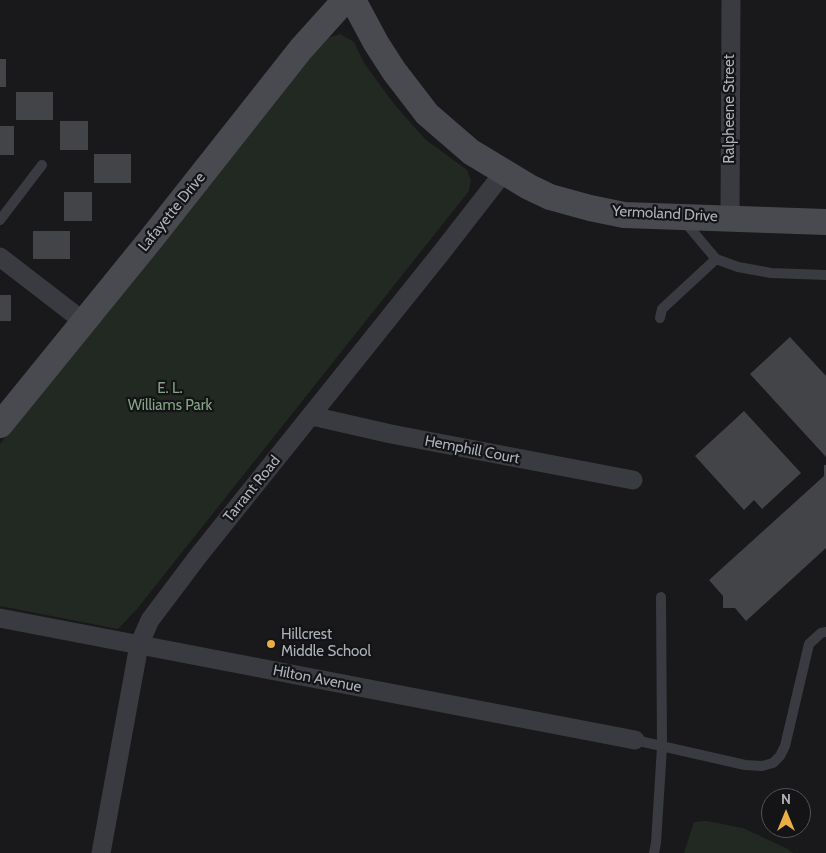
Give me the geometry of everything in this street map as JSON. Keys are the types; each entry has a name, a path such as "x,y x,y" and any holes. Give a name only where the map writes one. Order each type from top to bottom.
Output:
{"street":[{"name":"Lafayette Drive","path":"0,425 151,239 301,49 345,0"},
{"name":"Yermoland Drive","path":"353,0 376,43 394,71 427,114 471,152 529,187 550,196 590,208 624,215 826,222"},
{"name":"Ralpheene Street","path":"730,0 730,218"},
{"name":"Tarrant Road","path":"101,853 139,645 150,620 199,555 312,416 504,172"},
{"path":"0,257 83,321"},
{"name":"Hemphill Court","path":"312,416 410,438 633,480"},
{"name":"Hilton Avenue","path":"0,618 635,740"}],"lane":[{"path":"0,220 42,165"},
{"path":"681,216 716,259 738,267 771,273 826,275"},
{"path":"660,318 662,308 716,259"},
{"path":"654,853 662,747 661,597"},
{"path":"635,740 745,765 762,766 773,763 780,756 785,746 809,644 821,633 826,632"}],"green space":[{"name":"E. L. Williams Park","path":"340,34 354,42 364,63 394,104 425,139 467,170 471,180 469,191 137,609 118,629 0,606 0,444 318,41"},
{"path":"706,821 743,828 793,853 684,853 694,822"}],"building":[{"path":"0,59 6,59 6,87 0,87"},
{"path":"16,92 53,92 53,120 16,120"},
{"path":"60,121 88,121 88,150 60,150"},
{"path":"0,126 14,126 14,155 0,155"},
{"path":"94,154 131,154 131,183 94,183"},
{"path":"64,192 92,192 92,221 64,221"},
{"path":"33,231 70,231 70,259 33,259"},
{"path":"0,295 11,295 11,321 0,321"},
{"path":"790,337 826,376 826,457 750,374"},
{"path":"744,411 801,473 762,509 754,500 744,510 695,456"},
{"path":"824,465 826,465 826,548 746,621 735,608 723,608 723,596 709,580 824,476"}],"place":[{"name":"Hillcrest Middle School","path":"271,644"}]}
